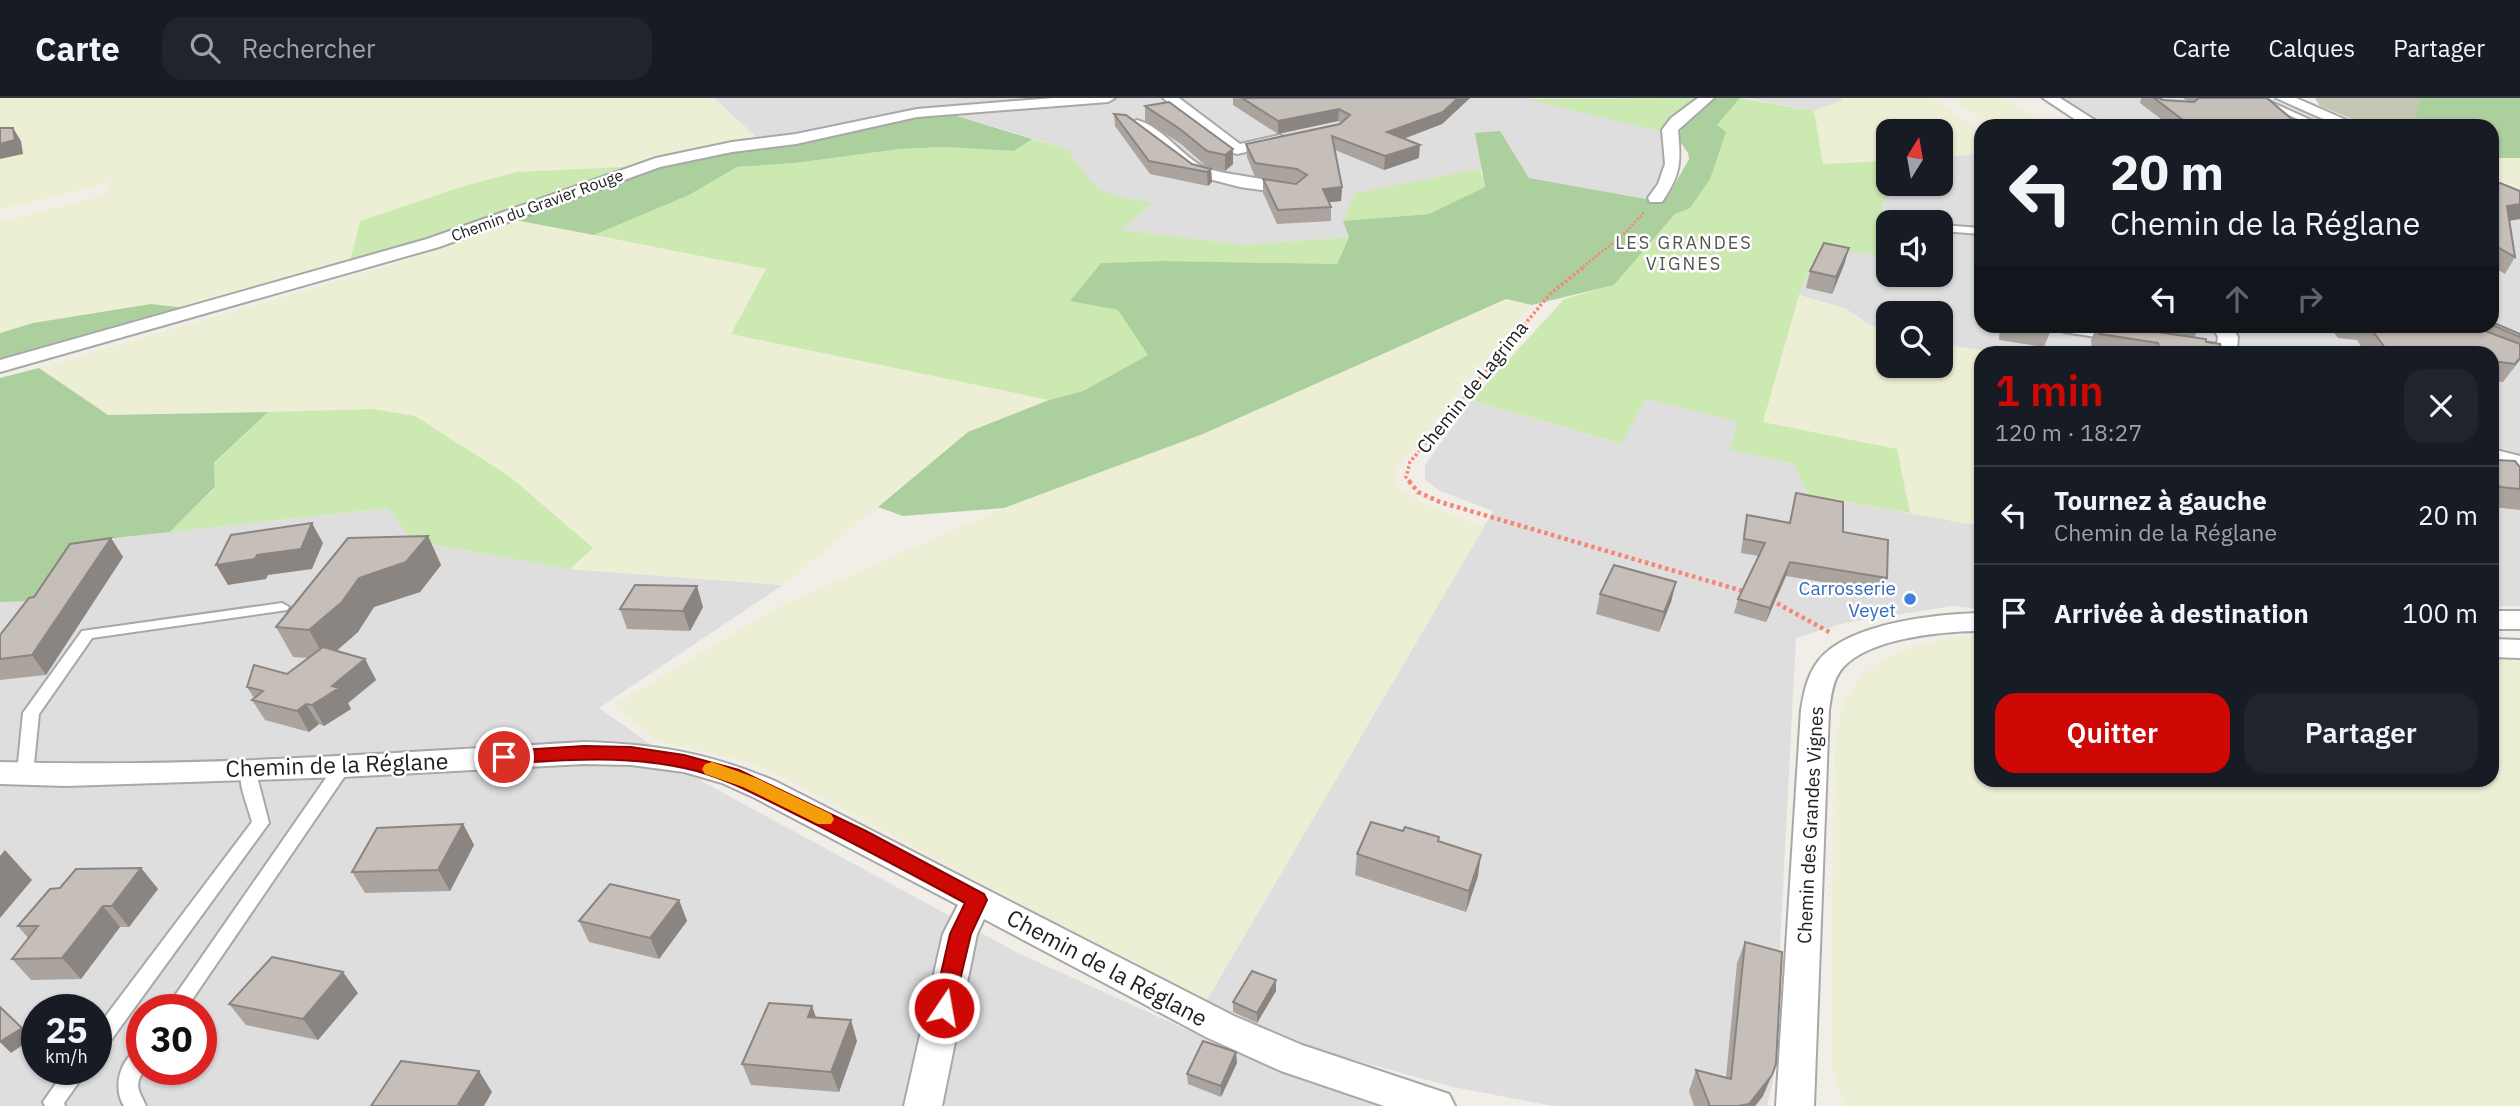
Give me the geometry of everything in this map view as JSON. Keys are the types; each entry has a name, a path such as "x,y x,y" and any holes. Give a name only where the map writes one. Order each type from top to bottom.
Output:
{"street":[{"path":"1170,98 1237,149 1301,136"},
{"path":"1656,198 1666,184 1673,164 1670,130 1676,121 1707,98"},
{"path":"2050,98 2084,119"},
{"path":"2283,98 2335,119"},
{"path":"1086,100 1114,110 1173,149 1200,172 1240,182 1296,190"},
{"name":"Chemin du Gravier Rouge","path":"0,366 433,243 656,163 732,147 807,137 917,113 1086,100"},
{"path":"2106,333 2193,346"},
{"path":"2499,458 2520,465"},
{"path":"2499,467 2520,465"},
{"path":"2499,620 2520,620"},
{"name":"Chemin des Grandes Vignes","path":"1795,1106 1815,710 1820,685 1831,664 1855,648 1897,632 1934,625 1974,622"},
{"path":"2499,648 2520,649"},
{"name":"Chemin de la Réglane","path":"13,773 66,775 343,766 584,753 631,754 684,761 732,775 766,790 1221,1027 1305,1063 1436,1106"},
{"path":"923,1106 960,934 977,900"}],"lane":[{"path":"2255,98 2304,119"},
{"path":"1953,229 1974,230"},
{"path":"13,773 31,713 87,634 282,607"},
{"path":"185,994 343,766"},
{"path":"112,1023 261,823 248,769"},
{"path":"55,1106 53,1102 66,1085"},
{"path":"128,1085 127,1093 136,1106"}],"path":[{"name":"Chemin de Lagrima","path":"1656,198 1625,233 1550,294 1410,462 1406,477 1418,492 1440,502 1747,593"},
{"path":"1760,596 1797,612 1855,648"}],"shaded area":[{"path":"0,98 713,98 759,140 624,167 516,172 461,187 360,221 350,261 187,308 150,304 33,323 0,333 0,222 101,196 112,182 0,209"},
{"path":"714,98 1526,98 1662,132 1665,160 1646,199 1480,169 1349,237 1245,245 1119,230 1151,203 1104,194 1091,185 1068,149 941,111 766,146"},
{"path":"1747,98 1840,98 1843,100 1814,111"},
{"path":"1840,98 1931,98 1974,126 1974,154 1953,156 1953,119 1876,119 1876,162 1823,164 1814,111 1843,100"},
{"path":"1949,98 2004,98 2037,119 1980,119"},
{"path":"2057,98 2269,98 2320,119 2090,119"},
{"path":"2315,98 2422,98 2415,113 2419,119 2352,119 2320,106"},
{"path":"1974,154 1974,333 2499,333 2499,192 2520,201 2520,606 2499,606 2499,346 1974,346 1974,349 1953,346 1953,301 1876,301 1876,326 1846,309 1799,295 1820,246 1887,196 1953,196 1953,156"},
{"path":"2499,158 2520,158 2520,188 2499,180"},
{"path":"515,220 767,269 732,334 1049,400 968,432 783,585 570,569 593,548 415,416 373,409 108,415 39,368 348,278 452,245"},
{"path":"1799,295 1846,309 1876,326 1876,378 1953,378 1953,346 1974,349 1974,525 1910,513 1896,449 1763,422"},
{"path":"1507,299 1532,305 1402,460 1395,474 1398,487 1414,499 1484,527 1205,1003 783,777 744,761 657,741 614,705 778,607 1004,508 1203,434"},
{"path":"1646,399 1738,421 1730,450 1794,464 1808,495 1974,525 1974,608 1952,606 1844,623 1796,638 1773,1081 1767,1106 1553,1106 1453,1087 1343,1057 1264,1030 1205,1003 1493,511 1440,491 1425,480 1425,465 1472,400 1620,444"},
{"path":"389,508 412,541 570,569 783,585 599,708 705,783 1018,953 1280,1072 1379,1106 0,1106 0,602 29,600 86,541"},
{"path":"1974,636 1974,787 2499,787 2499,659 2520,660 2520,1106 1844,1106 1831,1064 1834,749 1843,703 1861,675 1884,659 1917,645 1954,637"}],"green space":[{"path":"1696,98 1668,123 1662,132 1525,99"},
{"path":"1714,98 1740,98 1717,125 1726,132 1710,179 1690,208 1675,214 1614,285 1532,305 1506,299 1203,434 1004,508 903,516 878,507 968,432 1049,400 1083,391 1148,355 1118,310 1070,301 1101,263 1162,261 1337,264 1349,237 1343,221 1429,214 1485,187 1475,133 1500,131 1529,178 1646,199 1667,198 1689,159 1679,140 1682,123"},
{"path":"1740,98 1814,111 1823,164 1876,162 1876,196 1889,196 1882,202 1883,210 1876,210 1876,255 1820,246 1799,295 1763,422 1897,449 1910,513 1808,495 1794,464 1730,450 1737,421 1646,399 1621,444 1472,400 1564,299 1614,285 1675,214 1690,207 1717,125"},
{"path":"2422,98 2520,98 2520,158 2499,158 2499,119 2418,119 2414,113"},
{"path":"941,111 1032,139 1014,151 943,147 900,149 795,163 737,167 689,195 594,235 515,220 638,172 726,152"},
{"path":"1032,139 1068,149 1086,176 1101,190 1152,203 1120,230 1245,245 1349,237 1337,264 1162,261 1101,263 1118,310 1149,355 1083,391 1049,400 731,334 766,269 594,235 689,195 737,167 795,163 900,149 943,147 1014,151"},
{"path":"624,167 464,227 350,261 360,221 461,187 516,172"},
{"path":"1480,169 1485,187 1429,214 1343,221 1356,193"},
{"path":"151,304 187,308 0,360 0,333 33,323"},
{"path":"39,368 108,415 268,412 214,463 215,487 170,532 86,541 29,601 0,602 0,378"},
{"path":"373,409 415,416 509,476 593,548 570,569 412,541 388,508 170,532 215,488 214,464 268,412"}],"building":[{"path":"1242,98 1458,98 1443,112 1387,132 1420,145 1385,156 1332,136 1342,187 1323,189 1331,207 1278,210 1263,179 1296,184 1307,175 1297,169 1255,163 1246,144 1340,124 1350,115 1339,109 1278,121"},
{"path":"2154,98 2194,102 2199,98 2267,98 2292,119 2182,119"},
{"path":"1169,102 1233,149 1225,155 1207,151 1145,106"},
{"path":"1114,114 1126,115 1192,164 1211,169 1207,172 1149,161"},
{"path":"0,128 13,128 15,140 0,144"},
{"path":"2499,183 2520,191 2520,204 2507,206 2515,257 2499,248"},
{"path":"1824,243 1849,248 1836,277 1810,271"},
{"path":"2499,325 2520,334 2520,337 2499,328"},
{"path":"2164,333 2206,339 2206,342 2221,346 2159,346 2158,343 2100,334"},
{"path":"2374,333 2491,333 2520,344 2520,358 2515,364 2499,362 2499,346 2384,346"},
{"path":"2499,460 2515,461 2520,467 2520,489 2500,487"},
{"path":"1796,493 1843,502 1843,532 1888,540 1887,578 1790,562 1770,608 1738,599 1765,543 1744,539 1747,515 1790,523"},
{"path":"312,523 301,549 257,555 255,559 216,565 231,535"},
{"path":"428,536 406,562 359,578 342,602 309,630 276,627 348,538"},
{"path":"111,538 32,655 0,659 0,635 29,598 34,597 70,544"},
{"path":"1614,565 1676,582 1664,612 1600,594"},
{"path":"635,585 697,586 683,611 620,609"},
{"path":"323,647 365,659 332,686 339,688 297,711 252,700 263,691 247,687 254,665 287,674"},
{"path":"1371,822 1403,831 1405,827 1439,837 1438,841 1481,855 1469,891 1357,854"},
{"path":"463,824 438,870 352,872 377,828"},
{"path":"141,868 112,906 103,906 62,958 12,959 38,926 18,926 50,889 60,888 76,869"},
{"path":"610,884 679,900 650,938 579,921"},
{"path":"1745,942 1782,952 1776,1064 1772,1075 1749,1104 1710,1106 1696,1070 1731,1079"},
{"path":"272,957 343,972 303,1019 229,1004"},
{"path":"1252,971 1276,980 1257,1013 1233,1002"},
{"path":"769,1003 812,1006 808,1017 851,1020 831,1072 742,1064"},
{"path":"0,1007 21,1029 0,1042"},
{"path":"1203,1041 1236,1052 1221,1086 1187,1074"},
{"path":"401,1061 479,1071 457,1106 371,1106"}],"slow traffic":[{"path":"712,769 749,782 824,819"}],"place":[{"name":"Carrosserie Veyet","path":"1910,599"}],"district":[{"name":"LES GRANDES VIGNES","path":"1684,253"}],"route":[{"path":"504,757 584,753 631,754 684,761 732,775 859,837 977,900 960,934 944,1008"}]}
